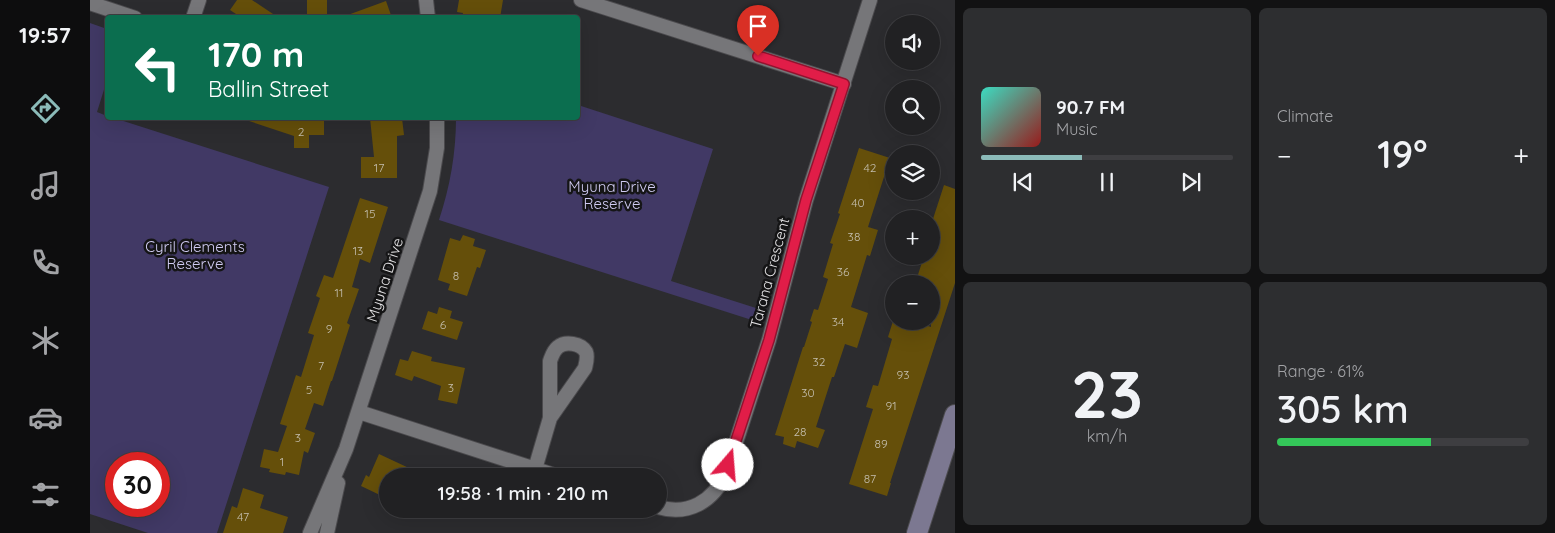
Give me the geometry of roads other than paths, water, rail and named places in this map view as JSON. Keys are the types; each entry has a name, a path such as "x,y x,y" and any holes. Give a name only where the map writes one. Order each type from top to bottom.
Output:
{"street":[{"path":"194,15 198,0"},
{"path":"426,0 428,15"},
{"path":"580,0 844,84"},
{"name":"Tarana Crescent","path":"667,508 686,509 704,502 717,489 726,473 769,340 806,200 870,0"},
{"path":"90,3 126,15"},
{"name":"Myuna Drive","path":"310,533 346,449 359,412 430,191 437,148 437,120"},
{"path":"535,468 550,418 550,361 558,346 566,343 574,344 586,352 585,368 550,418"},
{"path":"359,412 532,468"},
{"path":"916,533 954,424"},
{"name":"Myuna Drive","path":"327,533 346,449"}],"park label":[{"name":"Myuna Drive Reserve","path":"612,196"},
{"name":"Cyril Clements Reserve","path":"195,256"}]}
